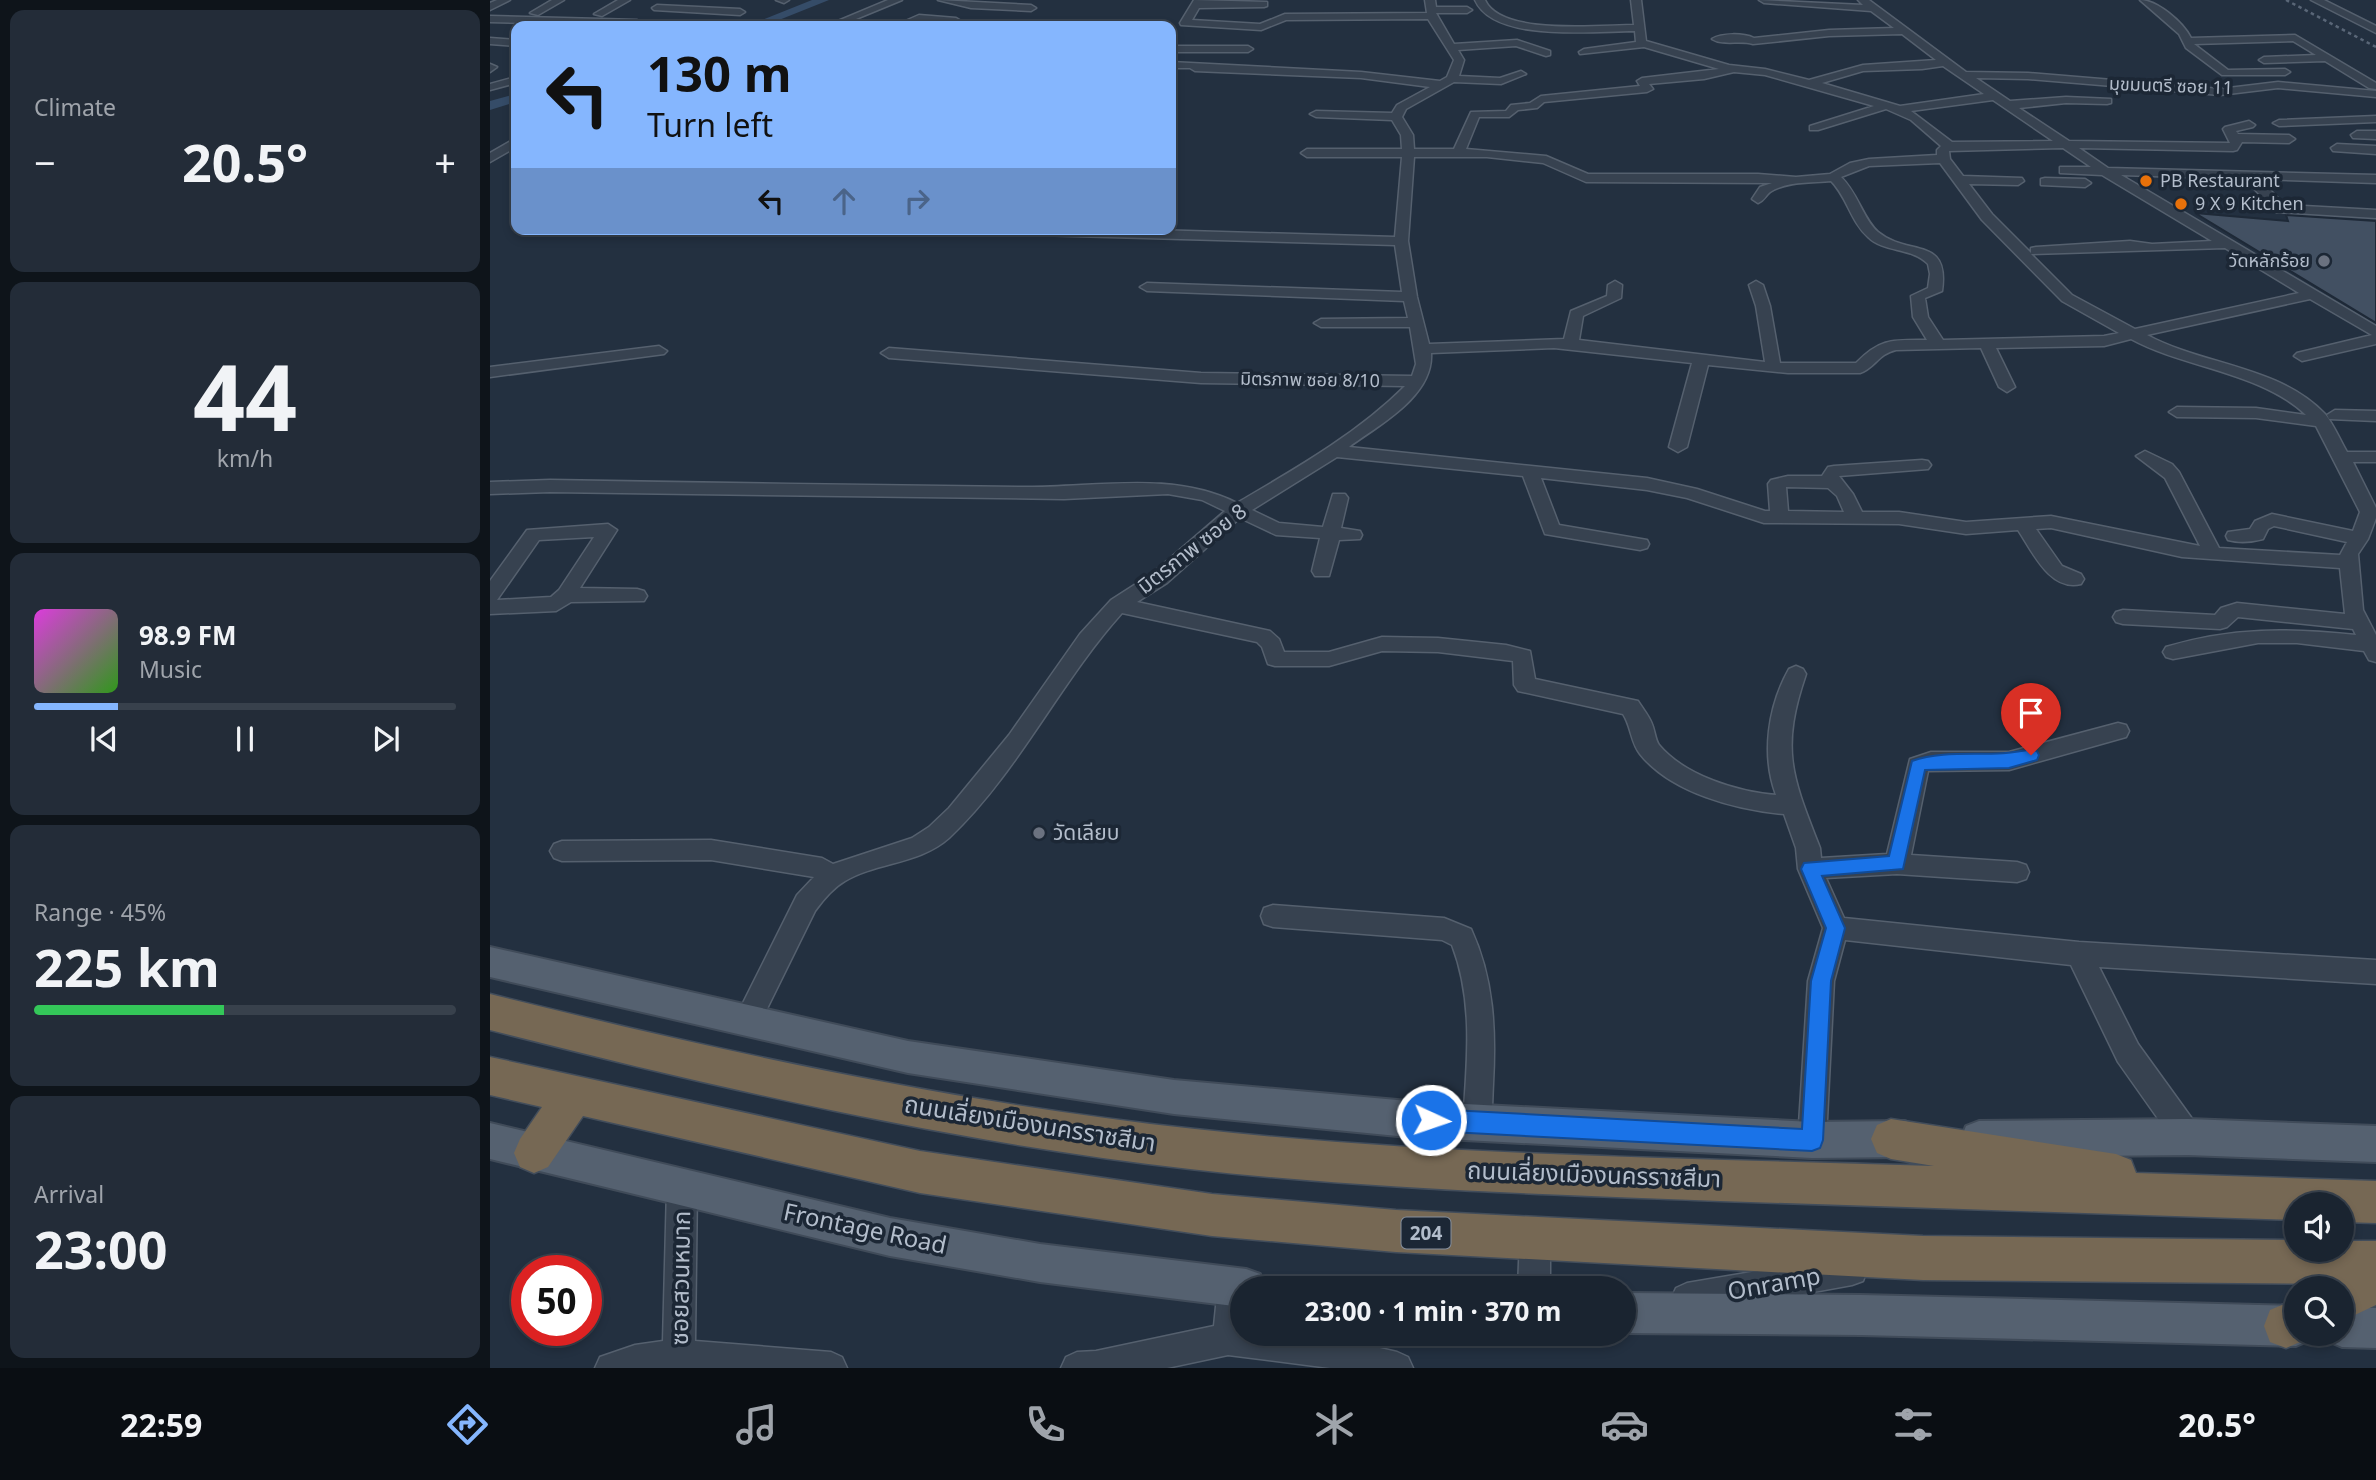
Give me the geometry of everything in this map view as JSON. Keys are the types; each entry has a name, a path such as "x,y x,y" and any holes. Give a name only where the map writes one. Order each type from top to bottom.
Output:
{"highway":[{"name":"ถนนเลี่ยงเมืองนครราชสีมา","path":"490,1012 642,1051 837,1091 1010,1124 1185,1149 1348,1164 1489,1172 2376,1202"},
{"name":"204","path":"490,1076 920,1172 1212,1215 1396,1231 1923,1258 2376,1264"},
{"path":"534,1153 573,1096"},
{"path":"1891,1139 2242,1196"},
{"path":"2354,1293 2376,1282"}],"main road":[{"path":"490,961 908,1057 1174,1097 1337,1114 1812,1140 2188,1137 2376,1144"},
{"name":"Frontage Road","path":"490,1142 890,1237 1040,1263 1230,1287"},
{"path":"1636,1311 2284,1324"},
{"path":"2354,1327 2376,1328"}],"street":[{"path":"490,7 505,0"},
{"path":"535,13 559,0"},
{"path":"601,18 625,0"},
{"path":"490,19 601,18 639,21 671,0"},
{"path":"844,21 897,0"},
{"path":"943,0 971,5 1031,8"},
{"path":"1480,0 1484,9 1496,18 1520,27 1639,28"},
{"path":"1636,0 1641,43 1734,69 1765,72 1900,110 1997,96"},
{"path":"1764,0 1866,4 1945,62 2106,172 2376,332"},
{"path":"2145,0 2226,73 2287,72"},
{"path":"2316,0 2355,20 2376,27"},
{"path":"1196,4 1264,4"},
{"path":"1196,4 1185,23 1247,27 1261,27 1278,19 1294,17 1467,9"},
{"path":"1196,4 1220,10"},
{"path":"657,8 740,12"},
{"path":"1396,117 1401,107 1448,82 1459,60 1431,9"},
{"path":"912,21 919,18 956,21"},
{"path":"1717,39 1746,38 1753,41 1829,33 1905,32"},
{"path":"2188,41 2295,38 2359,77 2374,90"},
{"path":"490,41 511,43"},
{"path":"1452,47 1517,43 1546,53"},
{"path":"1584,52 1687,43"},
{"path":"1176,49 1248,50"},
{"path":"1214,69 1219,50"},
{"path":"2213,62 2328,58"},
{"path":"1809,83 1863,68 1922,66 1945,62"},
{"path":"1176,65 1448,82 1501,81 1521,74"},
{"path":"1459,152 1475,114 1509,114 1515,107 1533,106 1541,99 1647,89 1642,81 1704,76 1734,69"},
{"name":"มุขมนตรี ซอย 11","path":"1966,75 2028,76 2220,92 2278,85 2374,90"},
{"path":"2327,79 2359,77"},
{"path":"490,87 511,81"},
{"path":"2009,105 2066,100 2107,101"},
{"path":"1814,128 1884,106"},
{"path":"1900,110 1946,153 1958,180 1987,217 2067,298 2130,334 2173,354 2244,374 2302,402 2328,419 2342,457 2369,512 2359,539 2349,554 2353,610 2373,650"},
{"path":"1316,114 1396,117"},
{"path":"1396,117 1407,135 1401,241 1410,297 1423,349 1424,364 1418,381"},
{"path":"2279,123 2376,119"},
{"path":"1307,153 1459,152 1546,160 1586,178 1758,178 1790,181 1833,177 1838,171 1854,166 1946,153 2137,144 2233,147 2237,143 2229,129 2249,125"},
{"path":"2357,135 2376,135"},
{"path":"2235,138 2289,139"},
{"path":"490,158 511,145"},
{"path":"2337,148 2376,150"},
{"path":"2064,170 2376,179"},
{"path":"2249,176 2281,209 2376,214"},
{"path":"1833,177 1847,190 1872,234 1886,243 1922,252 1933,260 1938,271 1935,291 1918,296 1917,304 1925,328 1939,345"},
{"path":"1958,180 2018,181"},
{"path":"1758,199 1765,190 1790,181"},
{"path":"2045,182 2126,183"},
{"path":"1176,235 1401,241"},
{"path":"2036,251 2130,245 2152,248 2230,244"},
{"path":"1571,344 1576,314 1614,298 1615,285"},
{"path":"1756,285 1763,306 1773,365"},
{"path":"1147,287 1410,297"},
{"path":"1423,349 1524,341 1701,360 1829,370 1860,368 1879,349 1896,345 2104,341 2315,294"},
{"path":"1321,323 1416,322"},
{"path":"2302,356 2376,339"},
{"path":"1987,345 2007,387"},
{"path":"490,372 659,351"},
{"name":"มิตรภาพ ซอย 8/10","path":"889,353 1201,378 1418,381"},
{"path":"1678,447 1701,360"},
{"name":"มิตรภาพ ซอย 8","path":"747,1022 806,903 829,880 837,873 920,845 937,834 957,815 1017,741 1087,639 1118,605 1160,578 1238,510 1317,464 1395,405 1418,381"},
{"path":"2177,412 2256,413 2328,419 2376,415"},
{"path":"1334,451 1647,484 1691,493 1764,517 1899,518 1965,528 2064,524 2182,551 2350,562"},
{"path":"2145,456 2173,476 2213,554"},
{"path":"2342,457 2376,457"},
{"path":"1856,517 1847,499 1833,484 1830,475 1834,471 1922,465"},
{"path":"1530,472 1552,530 1640,544"},
{"path":"1779,517 1777,484 1780,481 1833,484"},
{"path":"490,488 550,486 1064,493 1168,488 1207,495 1276,529 1353,535"},
{"path":"1322,571 1339,498"},
{"path":"2235,536 2256,536 2261,525 2272,520 2359,539"},
{"path":"2023,524 2055,571 2074,579"},
{"path":"490,595 534,534 608,530 566,595 556,604 490,607"},
{"path":"566,595 637,596"},
{"path":"1118,605 1263,636 1272,644 1275,659 1329,659 1382,645 1438,645 1523,656 1525,685 1630,707 1641,723 1647,747 1676,771 1713,791 1749,802 1792,805"},
{"path":"2123,617 2220,622 2231,611 2237,610 2358,623"},
{"path":"2173,652 2258,636 2297,636 2373,650"},
{"path":"1796,674 1783,710 1778,735 1778,763 1783,786 1808,848 1810,869 1836,928 1821,981 1812,1140"},
{"path":"1897,864 1918,765 1931,761 2009,761 2118,731"},
{"path":"562,851 711,850 822,867 829,880"},
{"path":"1810,869 1897,864 2017,872"},
{"path":"1273,916 1444,929 1462,937 1472,957 1482,1028 1477,1122"},
{"path":"1836,928 2079,954 2376,972"},
{"path":"2079,954 2128,1053 2188,1137"},
{"name":"ซอยสวนหมาก","path":"679,1362 682,1188"},
{"path":"1534,1276 1535,1237"},
{"name":"Onramp","path":"1636,1309 1923,1258"},
{"path":"1228,1339 1230,1330"},
{"path":"1077,1368 1095,1368 1228,1339 1313,1348 1397,1368"},
{"path":"611,1368 642,1360 831,1368"}],"building":[{"name":"วัดหลักร้อย","path":"2195,213 2288,221 2286,215 2376,221 2376,323"}],"waterway":[{"path":"766,21 823,0"},
{"path":"490,106 511,100"}],"railway":[{"path":"2286,0 2376,47"}],"place":[{"name":"PB Restaurant","path":"2146,181"},
{"name":"9 X 9 Kitchen","path":"2181,204"},
{"name":"วัดหลักร้อย","path":"2324,261"},
{"name":"วัดเลียบ","path":"1039,833"}],"route":[{"path":"1431,1120 1812,1140 1821,981 1836,928 1810,869 1897,864 1918,765 1931,761 2009,761 2031,755"}]}
